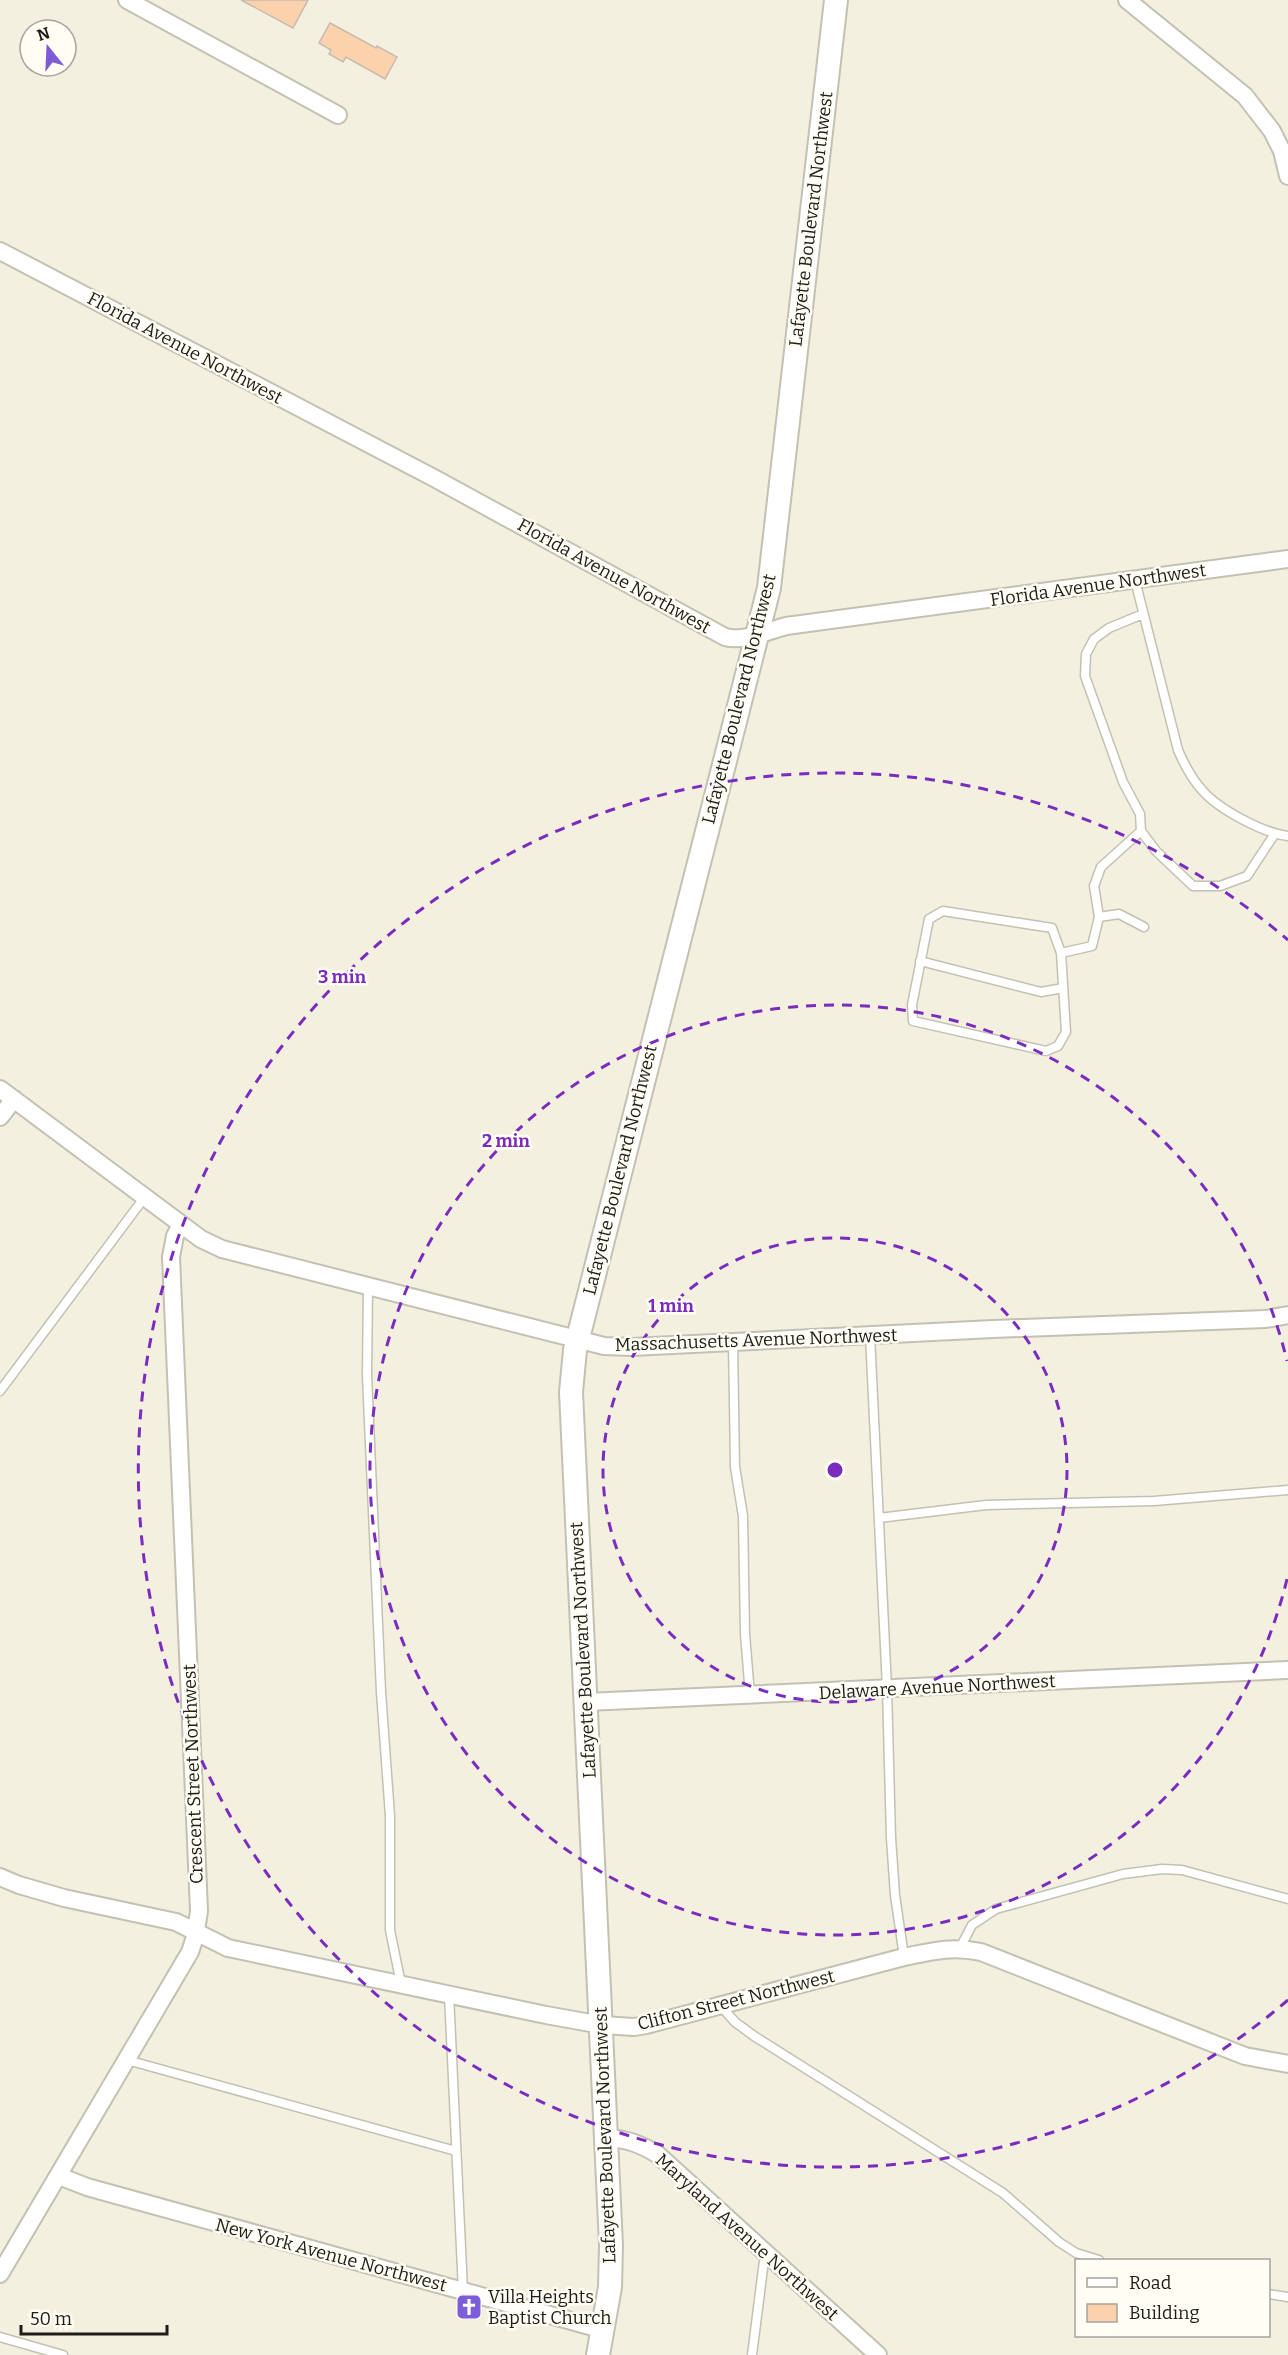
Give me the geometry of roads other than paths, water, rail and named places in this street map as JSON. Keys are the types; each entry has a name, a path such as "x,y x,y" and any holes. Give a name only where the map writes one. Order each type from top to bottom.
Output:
{"main road":[{"name":"Lafayette Boulevard Northwest","path":"598,2355 610,2287 611,2245 571,1392 576,1340 769,588 836,0"}],"street":[{"path":"127,0 338,115"},
{"path":"1127,0 1245,96 1280,131 1288,176"},
{"name":"Florida Avenue Northwest","path":"0,250 434,478 726,638 733,639 786,626 1288,560"},
{"path":"0,1118 7,1094"},
{"name":"Massachusetts Avenue Northwest","path":"7,1094 144,1198 201,1239 222,1249 604,1346 632,1347 1266,1319 1288,1316"},
{"name":"Crescent Street Northwest","path":"0,2274 190,1952 196,1931 199,1911 171,1257 175,1236 181,1224"},
{"name":"Delaware Avenue Northwest","path":"586,1702 1288,1670"},
{"name":"Clifton Street Northwest","path":"0,1876 30,1889 176,1922 228,1948 602,2025 634,2027 646,2025 904,1957 946,1948 960,1948 981,1952 1245,2056 1288,2064"},
{"name":"Maryland Avenue Northwest","path":"607,2138 625,2139 657,2154 878,2355"},
{"name":"New York Avenue Northwest","path":"59,2176 98,2190 604,2330"}],"lane":[{"path":"1135,580 1178,750 1188,771 1211,800 1275,835 1288,836"},
{"path":"1143,614 1109,628 1094,639 1086,654 1085,676 1123,782 1140,814 1141,831 1156,851 1193,886 1220,886 1247,876 1275,835"},
{"path":"1061,953 1092,946 1099,917 1094,886 1101,867 1141,831"},
{"path":"943,911 1052,927 1061,953 1065,1032 1058,1047 1046,1052 913,1021 912,1005 929,919 943,911"},
{"path":"1099,917 1119,914 1144,927"},
{"path":"920,961 1041,992 1063,988"},
{"path":"0,1391 144,1198"},
{"path":"368,1286 368,1388 381,1692 390,1816 390,1930 401,1984"},
{"path":"870,1335 887,1688 891,1838 895,1895 904,1957"},
{"path":"733,1342 735,1467 743,1516 745,1634 750,1695"},
{"path":"879,1518 986,1506 1154,1501 1288,1490"},
{"path":"960,1948 972,1925 996,1909 1133,1873 1162,1869 1182,1870 1288,1899"},
{"path":"449,1994 463,2291"},
{"path":"720,2005 735,2022 754,2036 1003,2193 1059,2242 1076,2253 1096,2259"},
{"path":"127,2061 456,2151"},
{"path":"752,2355 765,2253"},
{"path":"1270,2294 1288,2297"},
{"path":"0,2337 63,2355"}],"place":[{"name":"Villa Heights Baptist Church","path":"469,2307"}]}
